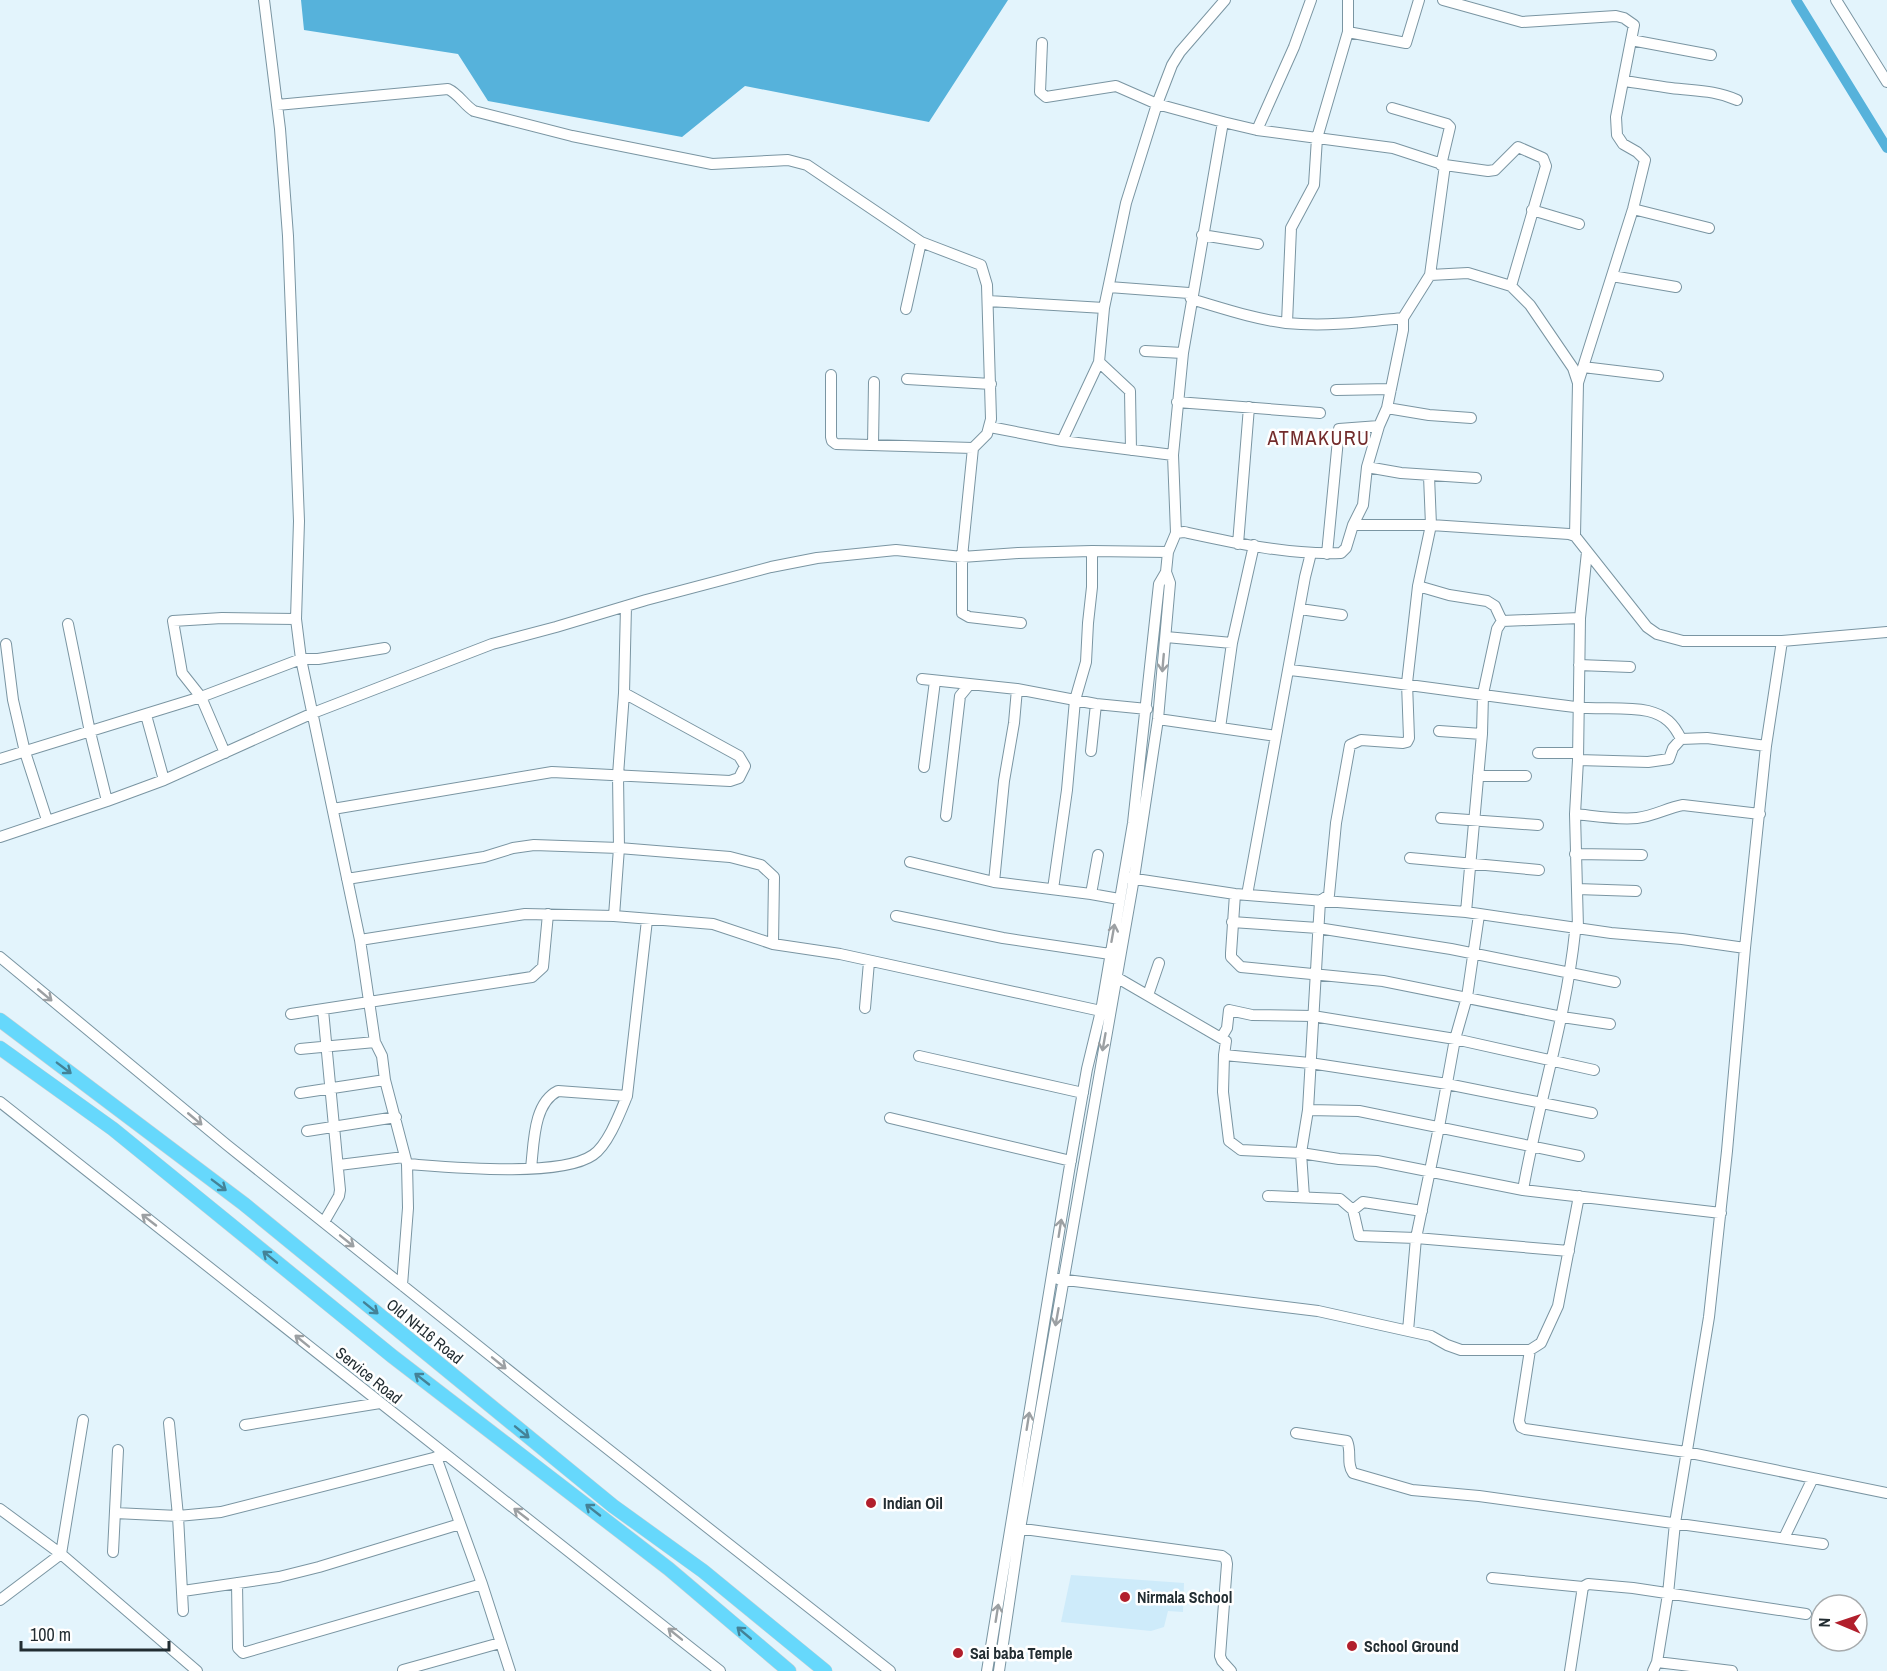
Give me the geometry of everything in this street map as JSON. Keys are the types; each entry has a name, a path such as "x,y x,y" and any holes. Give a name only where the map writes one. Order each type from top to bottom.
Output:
{"main road":[{"name":"Old NH16 Road","path":"0,1020 244,1204 604,1499 703,1571 825,1671"},
{"path":"0,1048 112,1129 392,1356 669,1569 789,1671"}],"street":[{"path":"264,0 277,105 288,236 299,528 296,620 301,659 360,940 375,1042 382,1056 385,1080 396,1117 405,1161 408,1208 402,1285"},
{"path":"1062,441 1099,362 1104,308 1126,203 1157,104 1179,52 1225,0"},
{"path":"1257,130 1294,47 1311,0"},
{"path":"1287,323 1291,228 1314,185 1317,138 1348,32 1348,0"},
{"path":"1348,32 1406,43 1419,0"},
{"path":"1443,0 1522,22 1624,18 1634,25 1616,117 1617,135 1623,144 1645,160 1633,209 1578,383"},
{"path":"1836,0 1887,82"},
{"path":"1631,40 1711,55"},
{"path":"1042,43 1040,92 1046,97 1116,86 1157,104 1257,130 1394,148 1443,165 1488,171 1495,170 1518,147 1543,158 1545,166 1511,286"},
{"path":"1624,81 1712,91 1737,100"},
{"path":"277,105 439,88 454,92 467,107 474,111 572,136 712,164 788,160 798,162 807,165 921,242 981,265 987,285 988,301 990,426 987,434 973,448 962,557 962,613 969,617 1021,623"},
{"path":"1176,533 1184,532 1238,544 1311,553 1341,553 1346,548 1353,525 1363,505 1367,467 1387,408 1403,330 1403,318 1430,275 1443,165 1450,127 1447,124 1392,108"},
{"path":"999,1671 1015,1528 1071,1161 1101,1011 1119,899 1129,878 1160,584 1166,572 1168,552 1176,533 1173,455 1183,353 1223,122"},
{"path":"1633,209 1709,228"},
{"path":"1532,210 1579,224"},
{"path":"1202,235 1258,244"},
{"path":"906,309 921,242"},
{"path":"1430,275 1468,273 1511,286 1530,304 1574,368 1578,383 1575,536 1647,627 1657,634 1683,641 1782,641 1887,632"},
{"path":"1612,276 1676,287"},
{"path":"1109,288 1189,292 1191,299"},
{"path":"1191,299 1251,317 1287,323 1322,325 1403,318"},
{"path":"988,301 1104,308"},
{"path":"1145,351 1183,353"},
{"path":"1099,362 1130,391 1131,450"},
{"path":"1583,367 1658,376"},
{"path":"831,375 832,441 836,444 973,448"},
{"path":"907,380 991,384"},
{"path":"873,445 874,382"},
{"path":"1336,390 1390,388"},
{"path":"1177,402 1320,413"},
{"path":"1238,544 1249,407"},
{"path":"1387,408 1429,415 1471,418"},
{"path":"990,426 1062,441 1173,455"},
{"path":"1327,554 1340,429 1379,426"},
{"path":"1367,467 1429,476 1476,478"},
{"path":"1320,901 1329,895 1336,823 1350,745 1361,740 1407,742 1409,738 1407,683 1418,586 1431,525 1429,476"},
{"path":"1353,525 1431,525 1560,532 1575,536"},
{"path":"1220,728 1232,644 1254,545"},
{"path":"0,837 165,780 313,713 492,644 750,573 817,558 896,550 962,557 1018,552 1168,552"},
{"path":"1053,889 1067,790 1075,700 1086,662 1092,587 1092,551"},
{"path":"1523,1190 1531,1144 1562,1017 1571,973 1575,932 1578,927 1575,814 1580,618 1587,552"},
{"path":"1247,895 1311,553"},
{"path":"987,1671 1063,1280 1116,976 1129,878 1158,719 1170,584 1166,572"},
{"path":"1418,586 1449,595 1487,601 1495,606 1502,621"},
{"path":"614,916 619,849 618,775 624,693 626,606"},
{"path":"1300,609 1342,615"},
{"path":"225,753 201,697 182,672 173,621 222,618 296,620"},
{"path":"1502,621 1580,618"},
{"path":"1467,912 1482,734 1483,694 1497,629 1502,621"},
{"path":"68,624 107,801"},
{"path":"1166,637 1232,644"},
{"path":"1732,1671 1655,1667 1668,1593 1675,1523 1709,1317 1766,746 1782,641"},
{"path":"6,644 13,700 25,752 46,820"},
{"path":"0,759 201,697 301,659 318,659 385,648"},
{"path":"1579,665 1629,667"},
{"path":"1290,670 1407,683 1578,708 1647,711 1666,718 1677,730 1681,739"},
{"path":"922,679 1017,689 1096,704 1146,709"},
{"path":"924,767 935,681"},
{"path":"946,816 960,696 969,685"},
{"path":"994,882 1004,781 1017,689"},
{"path":"333,809 552,772 730,782 740,778 745,766 739,756 624,693"},
{"path":"1091,751 1096,704"},
{"path":"146,715 165,780"},
{"path":"1158,719 1276,736"},
{"path":"1439,731 1482,734"},
{"path":"1538,753 1648,762 1669,759 1673,748 1681,739 1707,738 1766,746"},
{"path":"1478,776 1526,777"},
{"path":"1575,814 1635,818 1658,814 1671,807 1683,805 1760,814"},
{"path":"1441,818 1538,825"},
{"path":"347,879 484,857 513,848 534,845 730,857 761,865 774,878 773,944"},
{"path":"1575,854 1642,855"},
{"path":"1091,894 1098,855"},
{"path":"1410,858 1539,870"},
{"path":"910,862 994,882 1119,899"},
{"path":"1129,878 1235,894 1467,912 1745,948"},
{"path":"1577,889 1636,891"},
{"path":"1235,894 1231,957 1241,967 1383,981 1562,1017 1610,1024"},
{"path":"1304,1197 1301,1153 1308,1110 1320,901"},
{"path":"360,940 506,916 548,914 614,916 713,924 773,944 840,954 1101,1011"},
{"path":"291,1014 532,977 543,967 548,914"},
{"path":"1408,1331 1416,1238 1455,1039 1467,997 1479,915"},
{"path":"896,916 1003,938 1110,954"},
{"path":"339,1165 405,1161 469,1169 560,1167 592,1156 618,1117 627,1096 647,920"},
{"path":"1232,922 1318,928 1615,982"},
{"path":"0,957 402,1285 890,1671"},
{"path":"865,1008 869,962"},
{"path":"1148,996 1159,963"},
{"path":"1116,976 1226,1041 1223,1092 1229,1141 1241,1150 1301,1153 1339,1159 1377,1161 1523,1190 1721,1213"},
{"path":"323,1010 329,1089 339,1165 339,1196 324,1222"},
{"path":"1221,1038 1227,1028 1229,1010 1252,1015 1312,1016 1455,1039 1594,1070"},
{"path":"300,1049 375,1042"},
{"path":"919,1056 1083,1093"},
{"path":"1224,1056 1310,1063 1447,1084 1592,1113"},
{"path":"300,1093 385,1080"},
{"path":"531,1168 539,1113 549,1095 558,1091 627,1096"},
{"name":"Service Road","path":"0,1102 380,1403 440,1456 720,1671"},
{"path":"1308,1110 1359,1112 1531,1144 1580,1156"},
{"path":"307,1131 396,1117"},
{"path":"890,1118 1071,1161"},
{"path":"1268,1196 1340,1198 1353,1210 1359,1236 1416,1238 1569,1251"},
{"path":"1052,1278 1318,1311 1431,1336 1461,1350 1530,1350 1541,1342 1558,1306 1579,1196"},
{"path":"1353,1210 1363,1202 1422,1210"},
{"path":"1530,1350 1519,1421 1521,1427 1525,1429 1686,1452 1887,1493"},
{"path":"245,1425 380,1403"},
{"path":"0,1600 61,1554 82,1420"},
{"path":"169,1423 178,1516 183,1611"},
{"path":"1296,1433 1347,1441 1350,1468 1353,1473 1412,1490 1479,1496 1823,1544"},
{"path":"113,1552 118,1450"},
{"path":"115,1513 178,1516 221,1512 440,1456 460,1524 510,1671"},
{"path":"1784,1538 1813,1478"},
{"path":"0,1509 61,1554 198,1671"},
{"path":"183,1591 279,1577 460,1524"},
{"path":"1015,1528 1222,1556 1226,1559 1227,1564 1220,1656 1232,1671"},
{"path":"1492,1578 1583,1587 1588,1584 1668,1593 1806,1614"},
{"path":"237,1583 238,1648 243,1653 482,1584"},
{"path":"1570,1671 1583,1587"},
{"path":"403,1670 500,1642"}],"shaded area":[{"name":"Nirmala School","path":"1071,1575 1184,1583 1183,1612 1168,1611 1164,1627 1151,1631 1061,1622"}],"water":[{"path":"301,0 1008,0 929,122 745,86 682,137 488,101 458,54 304,30"}],"waterway":[{"path":"1796,0 1887,148"}],"place":[{"name":"Indian Oil","path":"871,1503"},
{"name":"Nirmala School","path":"1125,1597"},
{"name":"School Ground","path":"1352,1646"},
{"name":"Sai baba Temple","path":"958,1653"}],"district":[{"name":"ATMAKURU","path":"1319,438"}]}
